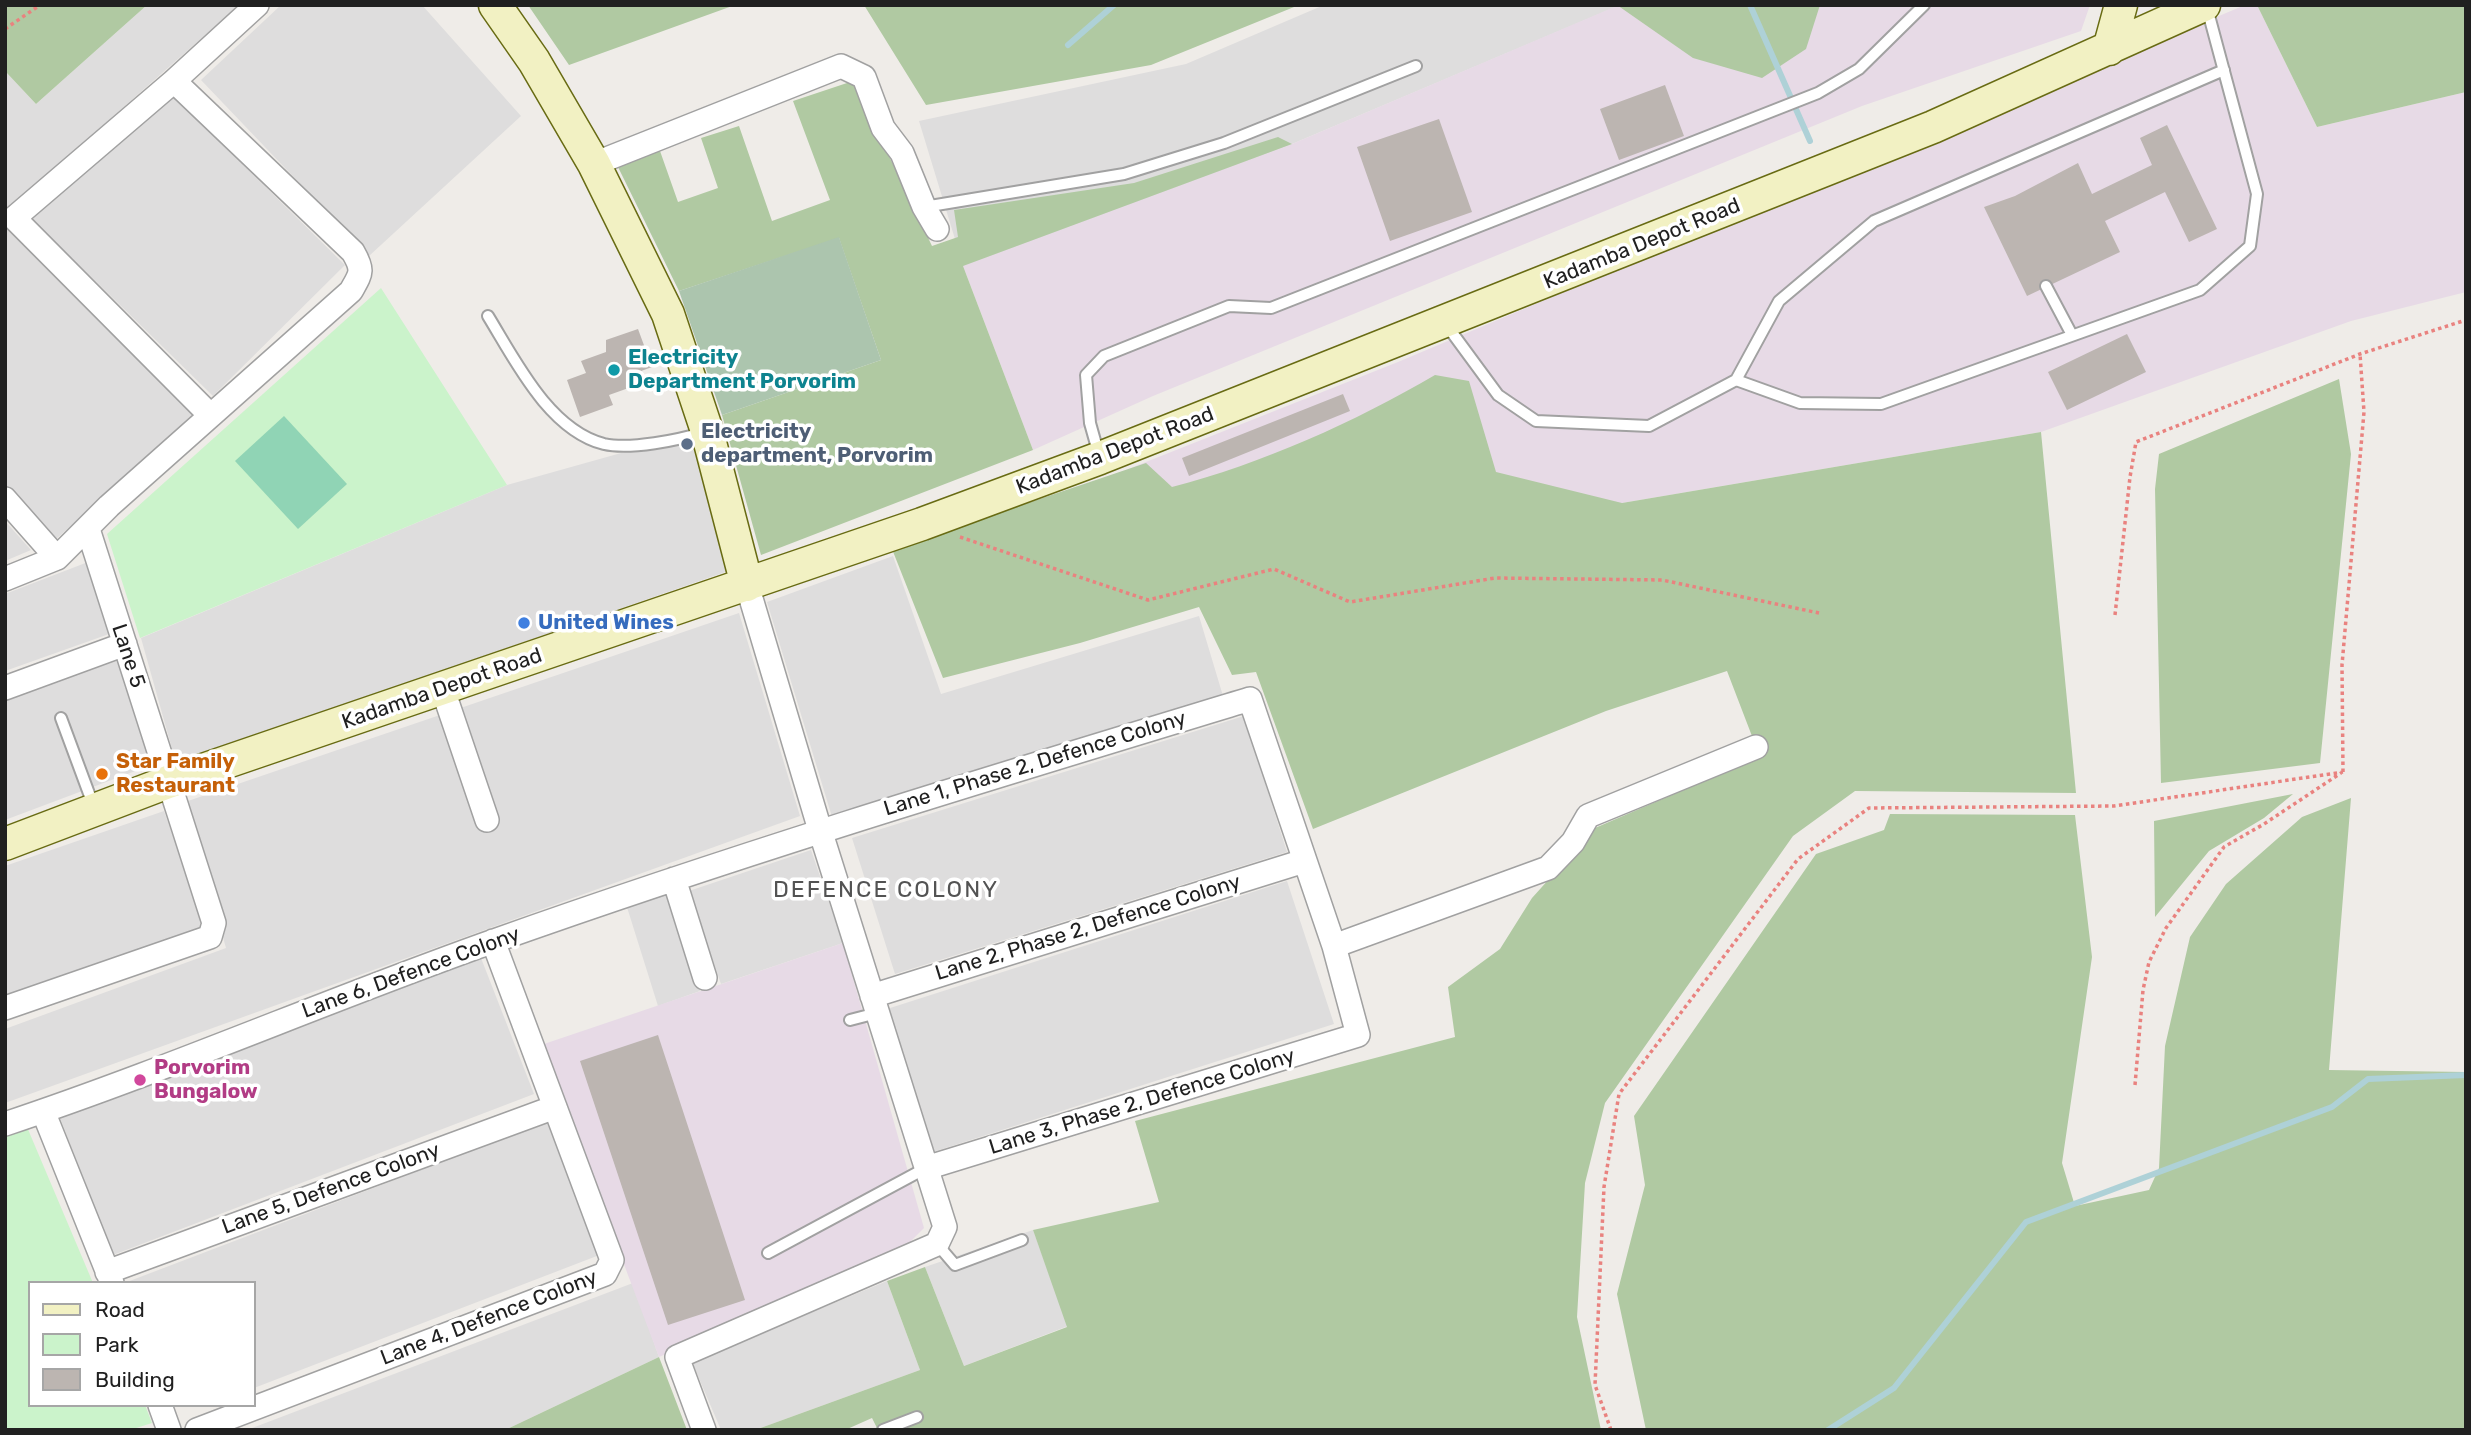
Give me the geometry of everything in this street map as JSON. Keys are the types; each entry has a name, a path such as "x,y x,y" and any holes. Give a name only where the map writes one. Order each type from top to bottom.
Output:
{"street":[{"path":"210,415 14,218 174,81 257,5"},
{"path":"2109,49 2121,5"},
{"name":"Kadamba Depot Road","path":"5,844 168,782 922,524 1100,458 1933,127 2205,5"},
{"path":"496,6 534,61 594,164 668,314 707,432 747,584 820,830 945,1227 937,1244 677,1357 704,1430"},
{"path":"594,164 841,66 864,77 883,128 902,153 924,207 937,229"},
{"path":"5,579 57,558 109,506 351,291 360,275 360,265 353,252 174,81"},
{"path":"5,499 57,558"},
{"name":"Lane 5","path":"5,1009 210,937 214,923 88,529"},
{"path":"5,688 125,644"},
{"path":"443,690 487,820"},
{"name":"Lane 1, Phase 2, Defence Colony","path":"820,830 1250,699 1304,861"},
{"path":"1304,861 1334,946 1548,868 1573,842 1588,816 1756,747"},
{"name":"Lane 6, Defence Colony","path":"5,1124 493,941 820,830"},
{"name":"Lane 2, Phase 2, Defence Colony","path":"874,1005 1304,861"},
{"path":"674,879 705,978"},
{"name":"Lane 4, Defence Colony","path":"212,1427 606,1274 612,1260 493,941"},
{"name":"Lane 3, Phase 2, Defence Colony","path":"926,1168 1358,1035 1334,946"},
{"name":"Lane 5, Defence Colony","path":"109,1278 555,1107"},
{"path":"43,1111 109,1278"},
{"path":"161,1407 169,1430"}],"lane":[{"path":"1100,458 1090,423 1086,375 1104,356 1229,306 1271,308 1818,93 1859,69 1924,5"},
{"path":"1736,380 1800,403 1881,404 2200,290 2250,246 2257,194 2205,5"},
{"path":"924,207 1124,174 1224,143 1416,66"},
{"path":"1445,322 1499,396 1536,421 1649,426 1736,380 1779,300 1874,221 2224,70"},
{"path":"2046,286 2072,335"},
{"path":"488,316 535,392 557,416 587,437 606,444 649,444 707,432"},
{"path":"61,718 95,810"},
{"path":"850,1020 874,1005"},
{"path":"768,1253 926,1168"},
{"path":"937,1244 955,1265 1022,1240"},
{"path":"883,1430 917,1416"}],"path":[{"path":"5,29 40,5"},
{"path":"2115,615 2136,442 2360,354 2466,320"},
{"path":"2343,772 2342,665 2364,412 2360,354"},
{"path":"959,537 1148,600 1274,569 1350,602 1495,578 1662,580 1819,613"},
{"path":"2135,1085 2143,990 2149,962 2166,928 2224,847 2343,772"},
{"path":"1611,1430 1595,1384 1604,1186 1619,1094 1798,859 1869,808 2114,806 2343,772"}],"shaded area":[{"path":"147,5 239,5 5,212 5,71 36,104"},
{"path":"281,5 422,5 521,116 369,256 201,80"},
{"path":"1324,5 1618,6 1292,144 965,272 919,121 1186,64"},
{"path":"1619,5 2090,5 2081,31 1862,106 1153,396 1033,450 963,266 1292,144"},
{"path":"2245,5 2257,5 2317,127 2466,92 2466,292 2351,321 2041,432 1622,503 1159,614 1098,481 1398,362"},
{"path":"170,93 345,265 213,396 30,217"},
{"path":"5,227 196,414 55,540 5,486"},
{"path":"696,432 734,569 176,763 141,638 507,485"},
{"path":"5,521 31,550 5,561"},
{"path":"893,556 941,694 1199,616 1223,696 832,817 767,602"},
{"path":"88,562 109,634 5,671 5,594"},
{"path":"739,613 800,816 5,1103 5,1029 226,948 185,802"},
{"path":"117,661 154,764 5,820 5,698"},
{"path":"1244,716 1287,852 895,974 852,838"},
{"path":"164,811 205,927 5,996 5,866"},
{"path":"811,850 843,943 721,984 689,891"},
{"path":"1287,881 1334,1024 933,1152 887,1009"},
{"path":"668,890 700,991 658,1006 626,904"},
{"path":"843,943 924,1228 904,1248 659,1357 541,1045"},
{"path":"481,958 534,1094 113,1255 60,1118"},
{"path":"549,1121 602,1254 256,1387 256,1281 130,1281"},
{"path":"1033,1230 1068,1326 964,1366 925,1267"},
{"path":"887,1281 920,1370 755,1430 721,1430 692,1362"},
{"path":"633,1283 659,1357 505,1430 247,1430"}],"green space":[{"path":"5,5 147,5 36,104 5,71"},
{"path":"528,5 735,5 569,65"},
{"path":"864,5 1299,5 1151,65 926,105"},
{"path":"1617,5 1820,5 1806,49 1762,78 1693,58"},
{"path":"2257,5 2466,5 2466,92 2317,127"},
{"path":"853,81 932,246 958,237 954,210 1134,183 1278,137 1292,144 963,266 1033,450 761,555 722,415 881,360 839,238 679,291 617,165 660,151 678,202 718,188 701,138 739,126 772,221 830,200 793,101"},
{"path":"839,237 881,360 722,415 679,291"},
{"path":"381,288 507,485 140,638 107,534"},
{"path":"1435,375 1469,381 1496,472 1622,503 2041,432 2076,793 1855,791 1793,836 1605,1103 1585,1183 1577,1317 1601,1430 878,1430 872,1418 845,1430 755,1430 920,1370 887,1281 925,1267 964,1366 1067,1327 1033,1230 1159,1202 1135,1121 1455,1037 1448,987 1500,949 1532,898 1595,828 1760,757 1727,671 1606,711 1313,829 1256,672 1232,675 1199,607 1080,643 943,678 892,549 1146,463 1172,487 1206,478 1307,440 1373,409"},
{"path":"2339,379 2351,454 2320,763 2161,783 2155,489 2159,454"},
{"path":"284,416 347,484 298,529 235,461"},
{"path":"2293,794 2264,818 2209,851 2155,917 2154,821"},
{"path":"2351,798 2329,1070 2466,1072 2466,1430 1646,1430 1617,1294 1645,1185 1634,1116 1816,854 1884,830 1890,814 2075,815 2092,957 2062,1163 2075,1206 2149,1190 2159,1168 2165,1046 2190,937 2226,884 2302,817"},
{"path":"27,1127 92,1281 28,1281 28,1407 146,1407 152,1423 130,1430 5,1430 5,1136"},
{"path":"659,1357 687,1430 505,1430"}],"building":[{"path":"1665,85 1684,136 1619,160 1600,109"},
{"path":"1439,119 1472,212 1390,241 1357,147"},
{"path":"2167,125 2217,229 2189,242 2165,192 2105,221 2120,252 2027,296 1984,207 2015,196 2078,163 2092,194 2152,165 2140,138"},
{"name":"Electricity Department Porvorim","path":"638,329 652,367 633,374 637,385 609,395 613,405 580,417 567,380 586,373 581,361 606,352 606,340"},
{"path":"2127,334 2146,372 2067,410 2048,372"},
{"path":"1343,394 1350,411 1189,476 1182,458"},
{"path":"658,1035 745,1300 668,1325 580,1061"}],"waterway":[{"path":"1068,45 1114,5"},
{"path":"1750,5 1810,141"},
{"path":"1828,1430 1894,1388 2026,1222 2332,1107 2368,1079 2466,1075"}],"place":[{"name":"Electricity Department Porvorim","path":"614,370"},
{"name":"Electricity department, Porvorim","path":"687,444"},
{"name":"United Wines","path":"524,623"},
{"name":"Star Family Restaurant","path":"102,774"},
{"name":"Porvorim Bungalow","path":"140,1080"}],"district":[{"name":"DEFENCE COLONY","path":"886,890"}]}
